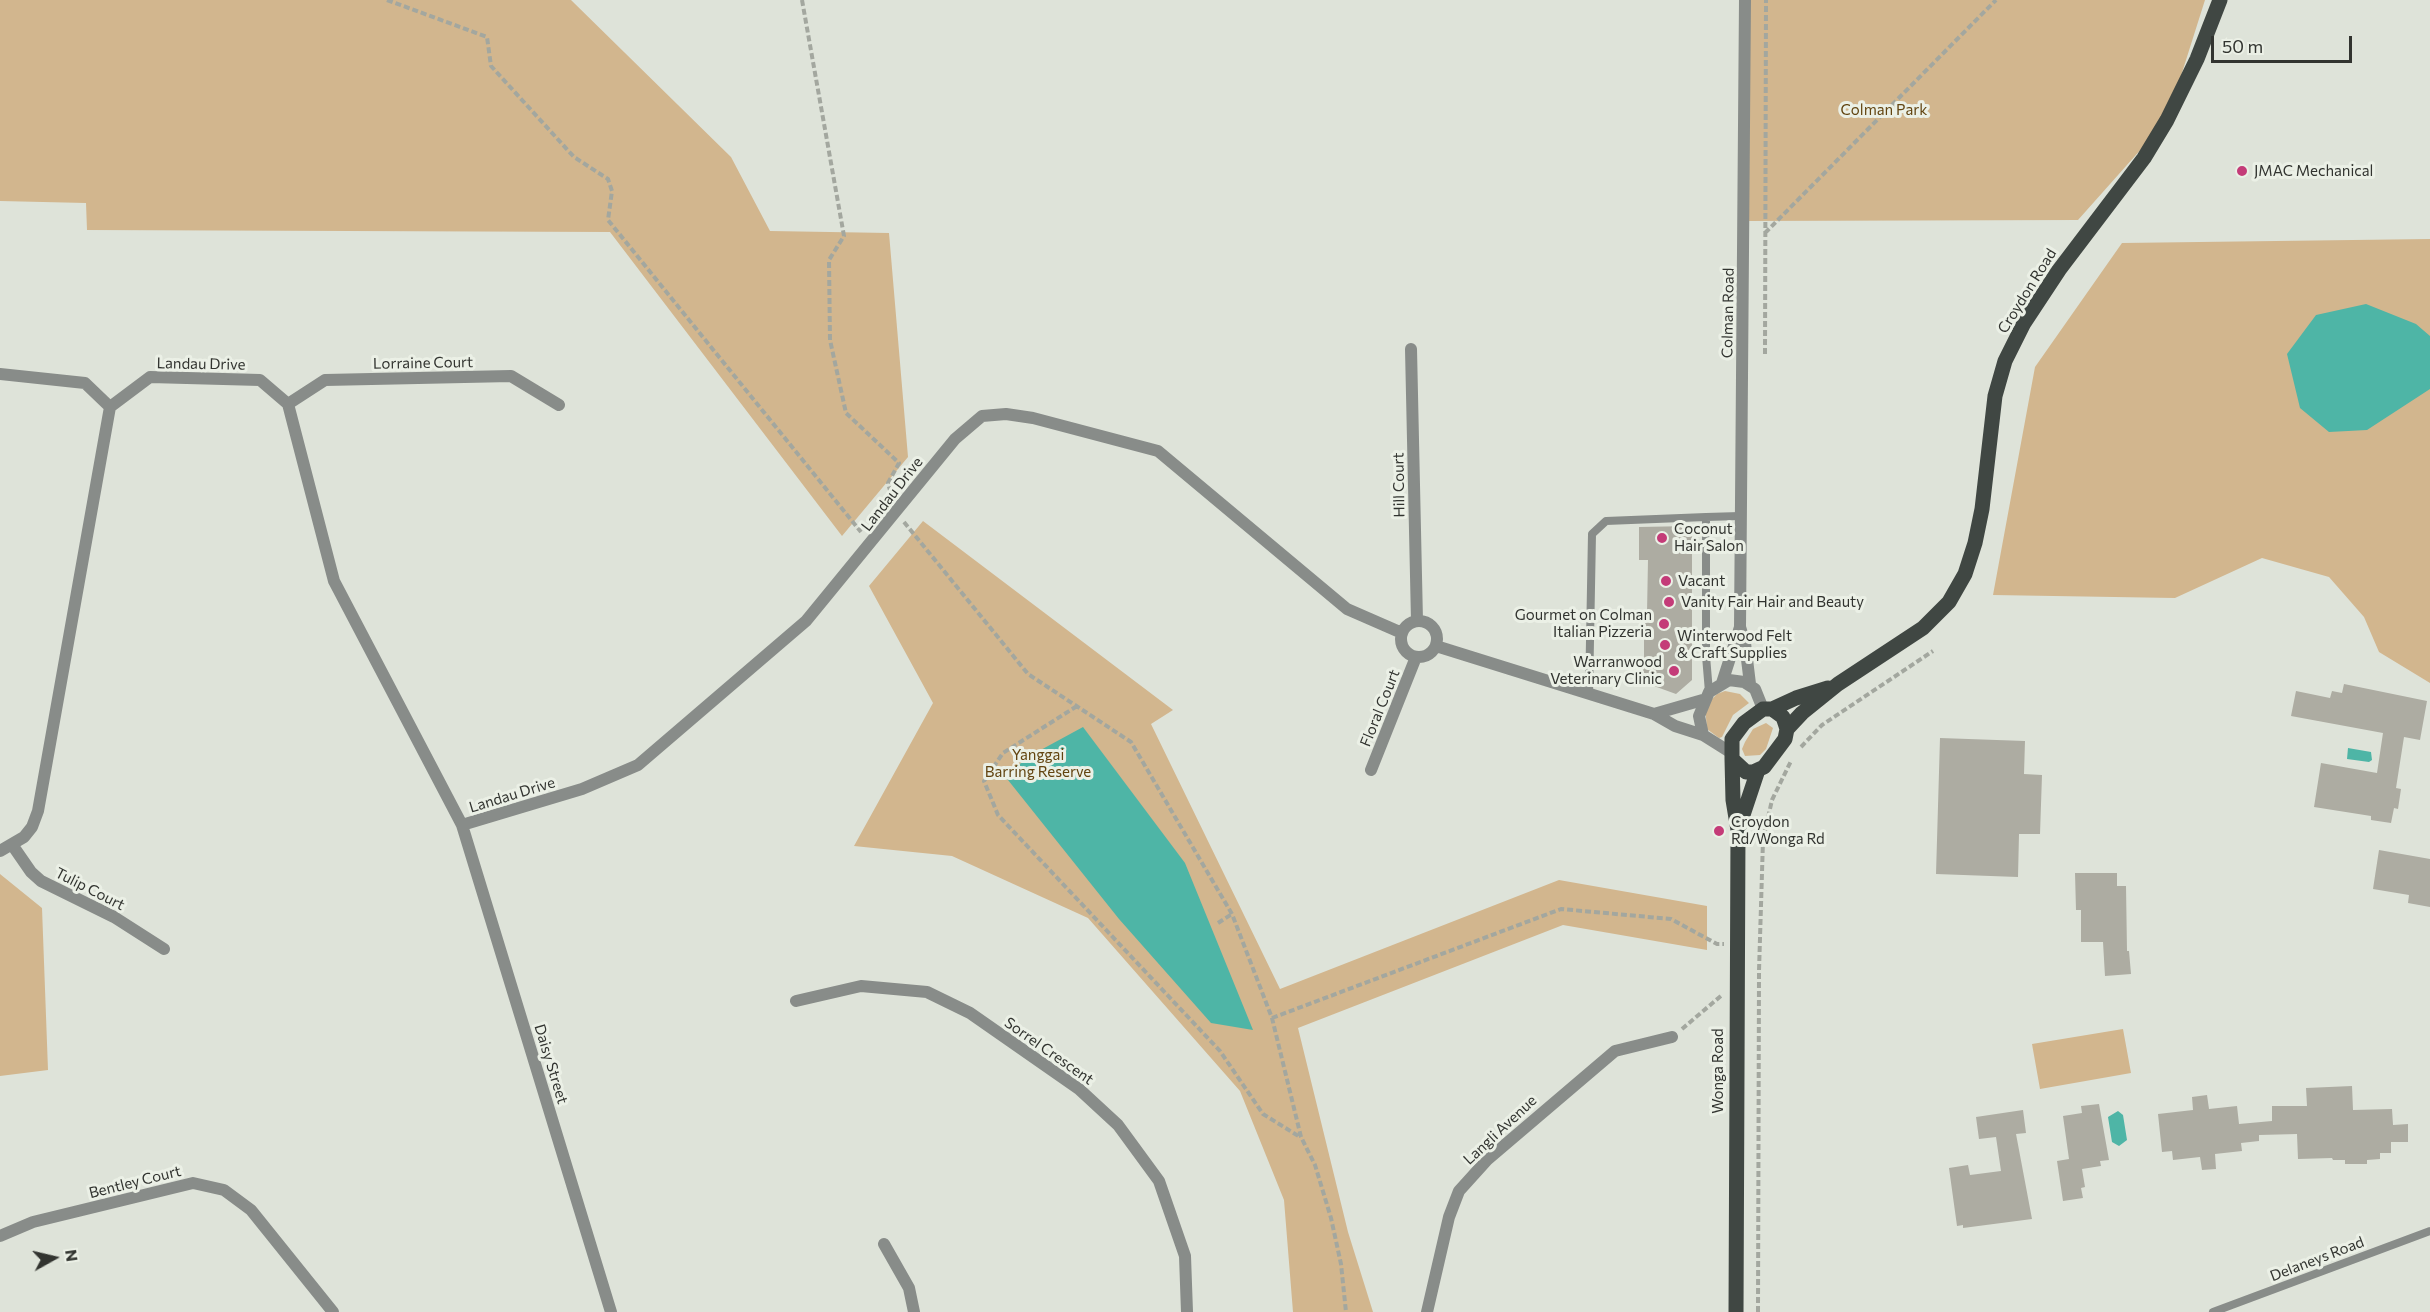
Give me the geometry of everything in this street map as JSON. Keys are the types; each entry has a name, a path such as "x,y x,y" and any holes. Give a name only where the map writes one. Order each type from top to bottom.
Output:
{"main road":[{"name":"Croydon Road","path":"1787,729 1802,713 1838,684 1923,628 1949,602 1965,574 1982,509 1995,396 2005,361 2024,323 2059,270 2144,158 2167,120 2197,59 2220,0"},
{"name":"Croydon Road","path":"1768,709 1838,684"},
{"path":"1768,709 1783,717 1787,729 1780,748 1758,770 1753,772 1741,769 1731,756 1736,730 1768,709"},
{"name":"Wonga Road","path":"1731,756 1733,800 1738,830 1736,1312"},
{"name":"Wonga Road","path":"1738,830 1758,770"}],"street":[{"name":"Colman Road","path":"1745,0 1740,627 1745,643 1750,684"},
{"name":"Hill Court","path":"1411,349 1417,621"},
{"path":"0,374 85,383 110,407 38,811 32,827 13,846 0,851"},
{"name":"Lorraine Court","path":"288,404 325,380 511,376 559,405"},
{"name":"Landau Drive","path":"110,407 150,377 260,380 288,404 334,581 462,825 582,789 638,765 806,621 956,439 982,416 1006,414 1034,418 1158,451 1347,609 1402,633"},
{"path":"1417,621 1427,622 1435,630 1436,646 1428,655 1416,657 1410,655 1402,646 1402,633 1407,625 1417,621"},
{"name":"Colman Road","path":"1722,683 1740,627"},
{"path":"1436,646 1654,714 1675,726 1703,735 1731,756"},
{"name":"Floral Court","path":"1371,770 1416,657"},
{"path":"1654,714 1707,696 1722,683 1736,680 1750,684 1768,709"},
{"path":"1703,735 1699,716 1707,696"},
{"name":"Daisy Street","path":"462,825 611,1312"},
{"name":"Tulip Court","path":"13,846 31,872 41,881 114,917 164,950"},
{"name":"Sorrel Crescent","path":"796,1001 861,986 927,992 970,1013 1079,1089 1118,1125 1159,1180 1185,1256 1187,1312"},
{"name":"Langli Avenue","path":"1427,1312 1449,1217 1459,1191 1487,1160 1615,1051 1672,1037"},
{"name":"Bentley Court","path":"0,1236 33,1222 192,1183 224,1190 251,1210 333,1312"},
{"path":"884,1244 909,1288 914,1312"}],"lane":[{"path":"1589,694 1592,534 1606,520 1740,516"},
{"path":"1706,517 1707,696"},
{"name":"Delaneys Road","path":"2213,1312 2430,1230"}],"path":[{"path":"387,0 487,37 490,66 574,157 608,179 612,191 608,220 871,544"},
{"path":"802,0 844,236 829,260 830,340 846,413 899,463 888,483 896,512 1028,674 1131,742 1232,914 1272,1018 1301,1137 1314,1165 1331,1218 1341,1264 1346,1312"},
{"path":"1765,354 1766,0"},
{"path":"1766,233 1996,0"},
{"path":"1758,1312 1759,971 1763,840 1772,800 1795,754 1822,725 1933,651"},
{"path":"1077,706 1003,753 984,781 998,815 1220,1051 1263,1114 1301,1137"},
{"path":"1272,1018 1561,909 1671,918 1717,944 1737,945"},
{"path":"1218,923 1232,914"},
{"path":"1672,1037 1737,982"}],"green space":[{"path":"0,0 571,0 731,157 770,231 889,233 908,457 842,536 610,232 87,230 86,203 0,201"},
{"name":"Colman Park","path":"1745,0 2205,0 2167,120 2078,220 1744,221"},
{"path":"2430,239 2430,683 2379,652 2364,617 2329,577 2262,558 2175,598 1993,595 2035,367 2122,243"},
{"name":"Yanggai Barring Reserve","path":"923,521 1173,710 1151,724 1280,989 1559,880 1707,906 1707,950 1563,925 1298,1028 1348,1232 1373,1312 1293,1312 1284,1200 1240,1091 1088,918 952,856 854,846 933,703 869,586"},
{"path":"1725,691 1740,694 1749,703 1733,715 1722,737 1719,738 1707,729 1705,706 1717,694"},
{"path":"1766,723 1773,728 1766,749 1760,755 1745,756 1742,749 1753,729"},
{"path":"0,874 42,908 48,1070 0,1076"},
{"path":"2123,1029 2131,1073 2040,1089 2032,1044"}],"water":[{"path":"2366,304 2416,324 2430,336 2430,389 2367,430 2329,432 2300,408 2287,354 2316,315"},
{"path":"1083,727 1185,863 1253,1030 1211,1023 1119,919 1004,775 1037,752"},
{"path":"2348,748 2371,752 2372,760 2369,762 2347,759"},
{"path":"2118,1111 2123,1115 2127,1140 2119,1146 2112,1142 2108,1117"}],"building":[{"path":"1692,526 1692,680 1676,694 1640,681 1644,667 1644,613 1647,613 1648,560 1639,560 1639,527"},
{"path":"2344,684 2427,701 2420,740 2404,737 2396,788 2401,789 2398,809 2394,808 2391,823 2371,820 2371,816 2314,807 2321,763 2377,773 2383,733 2291,716 2296,691 2330,698 2332,691 2342,693"},
{"path":"1940,738 2025,741 2024,774 2042,775 2040,834 2019,834 2018,877 1936,874"},
{"path":"2379,850 2430,859 2430,907 2408,903 2409,895 2373,889"},
{"path":"2075,873 2117,873 2117,886 2126,886 2127,951 2129,951 2131,974 2105,976 2103,942 2081,942 2081,910 2076,910"},
{"path":"2352,1086 2353,1110 2392,1109 2393,1125 2408,1124 2408,1142 2391,1142 2391,1153 2380,1153 2380,1159 2367,1160 2367,1164 2345,1164 2345,1160 2333,1160 2332,1158 2298,1159 2297,1134 2259,1135 2259,1141 2241,1143 2242,1151 2215,1154 2216,1169 2202,1170 2200,1157 2173,1160 2172,1151 2162,1152 2158,1114 2193,1110 2192,1097 2207,1095 2209,1109 2237,1106 2239,1124 2272,1121 2272,1106 2307,1106 2306,1088"},
{"path":"2099,1104 2109,1160 2100,1161 2101,1166 2082,1169 2085,1187 2081,1188 2083,1198 2063,1201 2057,1161 2069,1159 2063,1116 2082,1113 2081,1106"},
{"path":"2023,1110 2026,1133 2016,1134 2032,1219 1963,1228 1963,1225 1957,1226 1949,1168 1968,1165 1970,1175 2001,1171 1996,1137 1979,1139 1976,1117"}],"place":[{"name":"JMAC Mechanical","path":"2242,171"},
{"name":"Coconut Hair Salon","path":"1662,538"},
{"name":"Vacant","path":"1666,581"},
{"name":"Vanity Fair Hair and Beauty","path":"1669,602"},
{"name":"Gourmet on Colman Italian Pizzeria","path":"1664,624"},
{"name":"Winterwood Felt & Craft Supplies","path":"1665,645"},
{"name":"Warranwood Veterinary Clinic","path":"1674,671"},
{"name":"Croydon Rd/Wonga Rd","path":"1719,831"}]}
